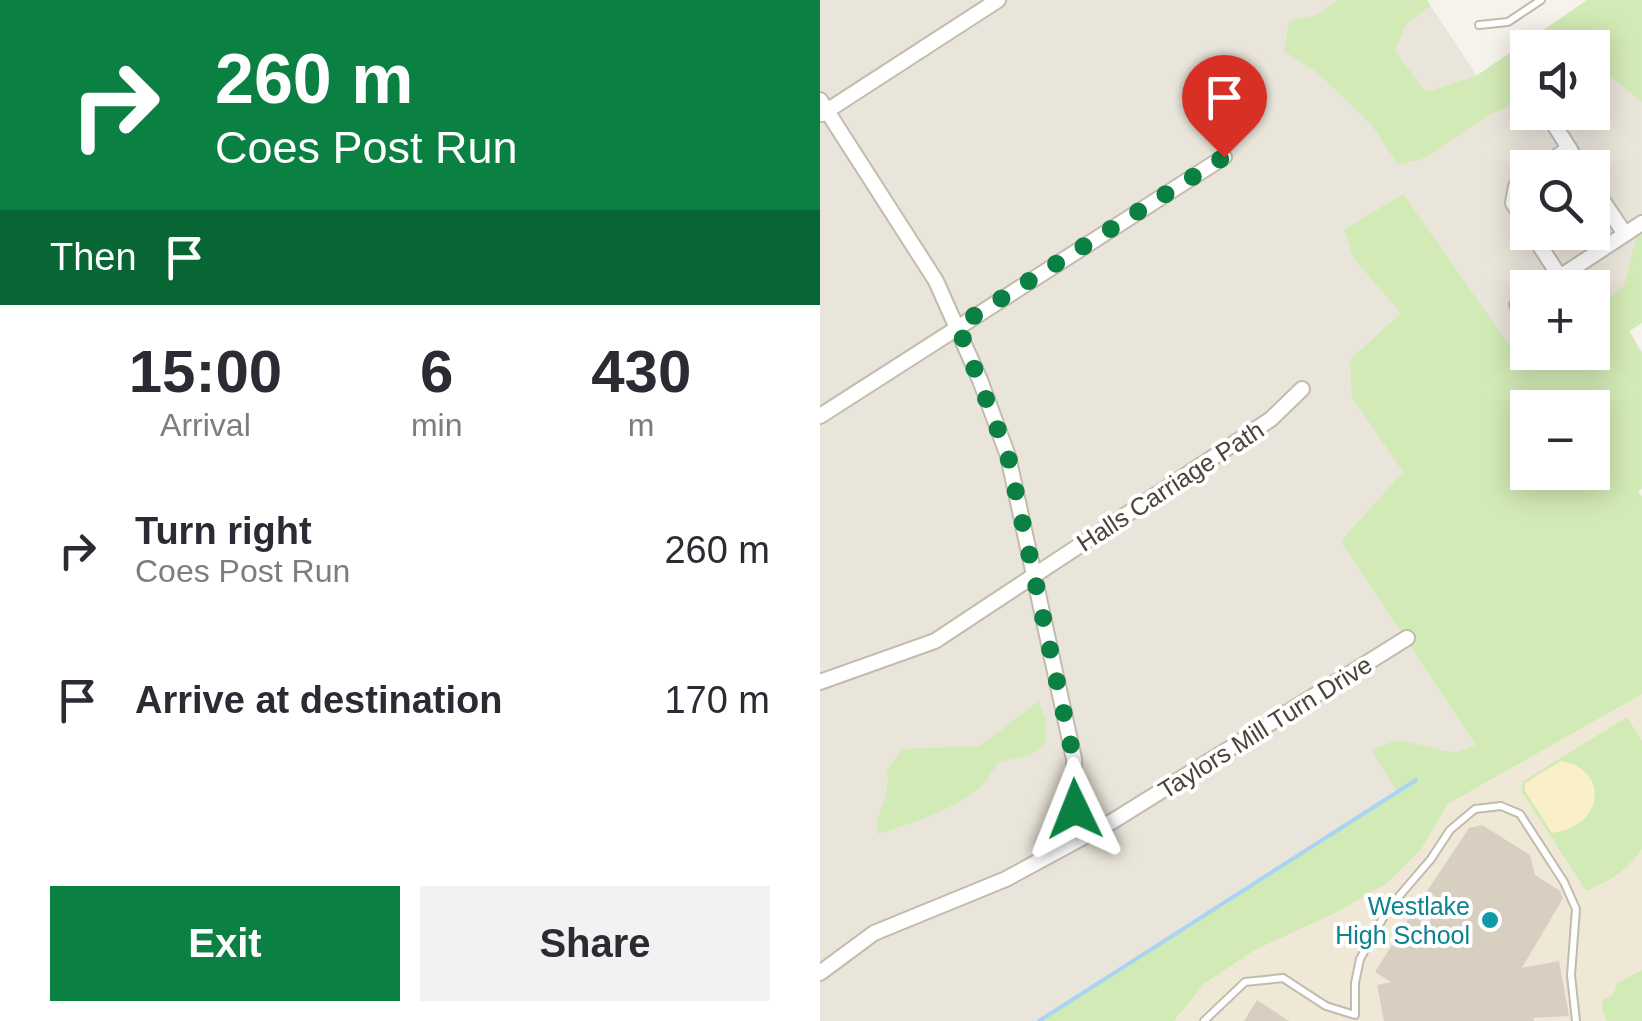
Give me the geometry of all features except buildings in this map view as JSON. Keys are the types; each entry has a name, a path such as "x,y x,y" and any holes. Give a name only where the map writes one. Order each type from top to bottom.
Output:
{"street":[{"path":"998,0 822,109 936,282 958,326 1008,456 1074,760 1075,809 1068,842"},
{"path":"1557,130 1568,148 1565,150"},
{"path":"820,416 1224,157"},
{"path":"1610,211 1625,234"},
{"path":"1569,270 1642,223"},
{"name":"Halls Carriage Path","path":"820,682 936,642 1272,419 1302,389"},
{"name":"Taylors Mill Turn Drive","path":"820,973 874,933 1006,878 1068,842 1114,822 1408,638"}],"lane":[{"path":"1479,25 1508,22 1541,0"},
{"path":"1204,1021 1245,982 1284,978 1326,1006 1355,1015 1355,982 1366,947 1388,909 1450,830 1475,809 1502,806 1520,814 1564,882 1576,909 1571,975 1576,1021"}],"shaded area":[{"path":"820,0 1427,0 1477,76 1510,53 1510,130 1610,130 1610,30 1544,30 1587,0 1642,0 1642,323 1629,331 1642,353 1642,488 1638,491 1642,497 1642,694 1416,780 1038,1021 820,1021"},
{"path":"1642,694 1642,1021 1174,1021 1204,984 1255,950 1333,914 1422,848 1448,804"}],"green space":[{"path":"1338,0 1427,0 1430,6 1406,24 1395,51 1426,92 1476,76 1510,53 1510,106 1425,158 1398,165 1371,124 1319,74 1284,51 1289,21 1317,15"},
{"path":"1587,0 1642,0 1642,102 1610,76 1610,30 1543,30"},
{"path":"1403,194 1510,346 1510,370 1610,370 1610,296 1624,286 1642,215 1642,323 1629,331 1642,353 1642,488 1638,491 1642,497 1642,694 1448,804 1422,848 1386,884 1255,950 1204,984 1174,1021 1039,1021 1397,792 1371,750 1398,740 1455,753 1476,745 1341,541 1403,472 1352,397 1350,360 1401,313 1354,259 1344,230"},
{"path":"1039,701 1046,721 1046,742 1031,755 999,762 982,785 960,802 878,834 887,770 903,749 980,746"},
{"path":"1627,717 1642,741 1642,849 1617,874 1586,891 1522,792 1522,782"},
{"path":"1642,970 1642,1021 1607,1021 1603,1000 1614,994 1617,983"}],"sand":[{"path":"1561,761 1587,774 1595,797 1584,819 1552,833 1525,791 1525,783"}],"waterway":[{"path":"1039,1021 1416,780"}],"place":[{"name":"Westlake High School","path":"1490,920"}],"route":[{"path":"1075,809 1074,760 1008,456 958,326 1224,157"}]}
